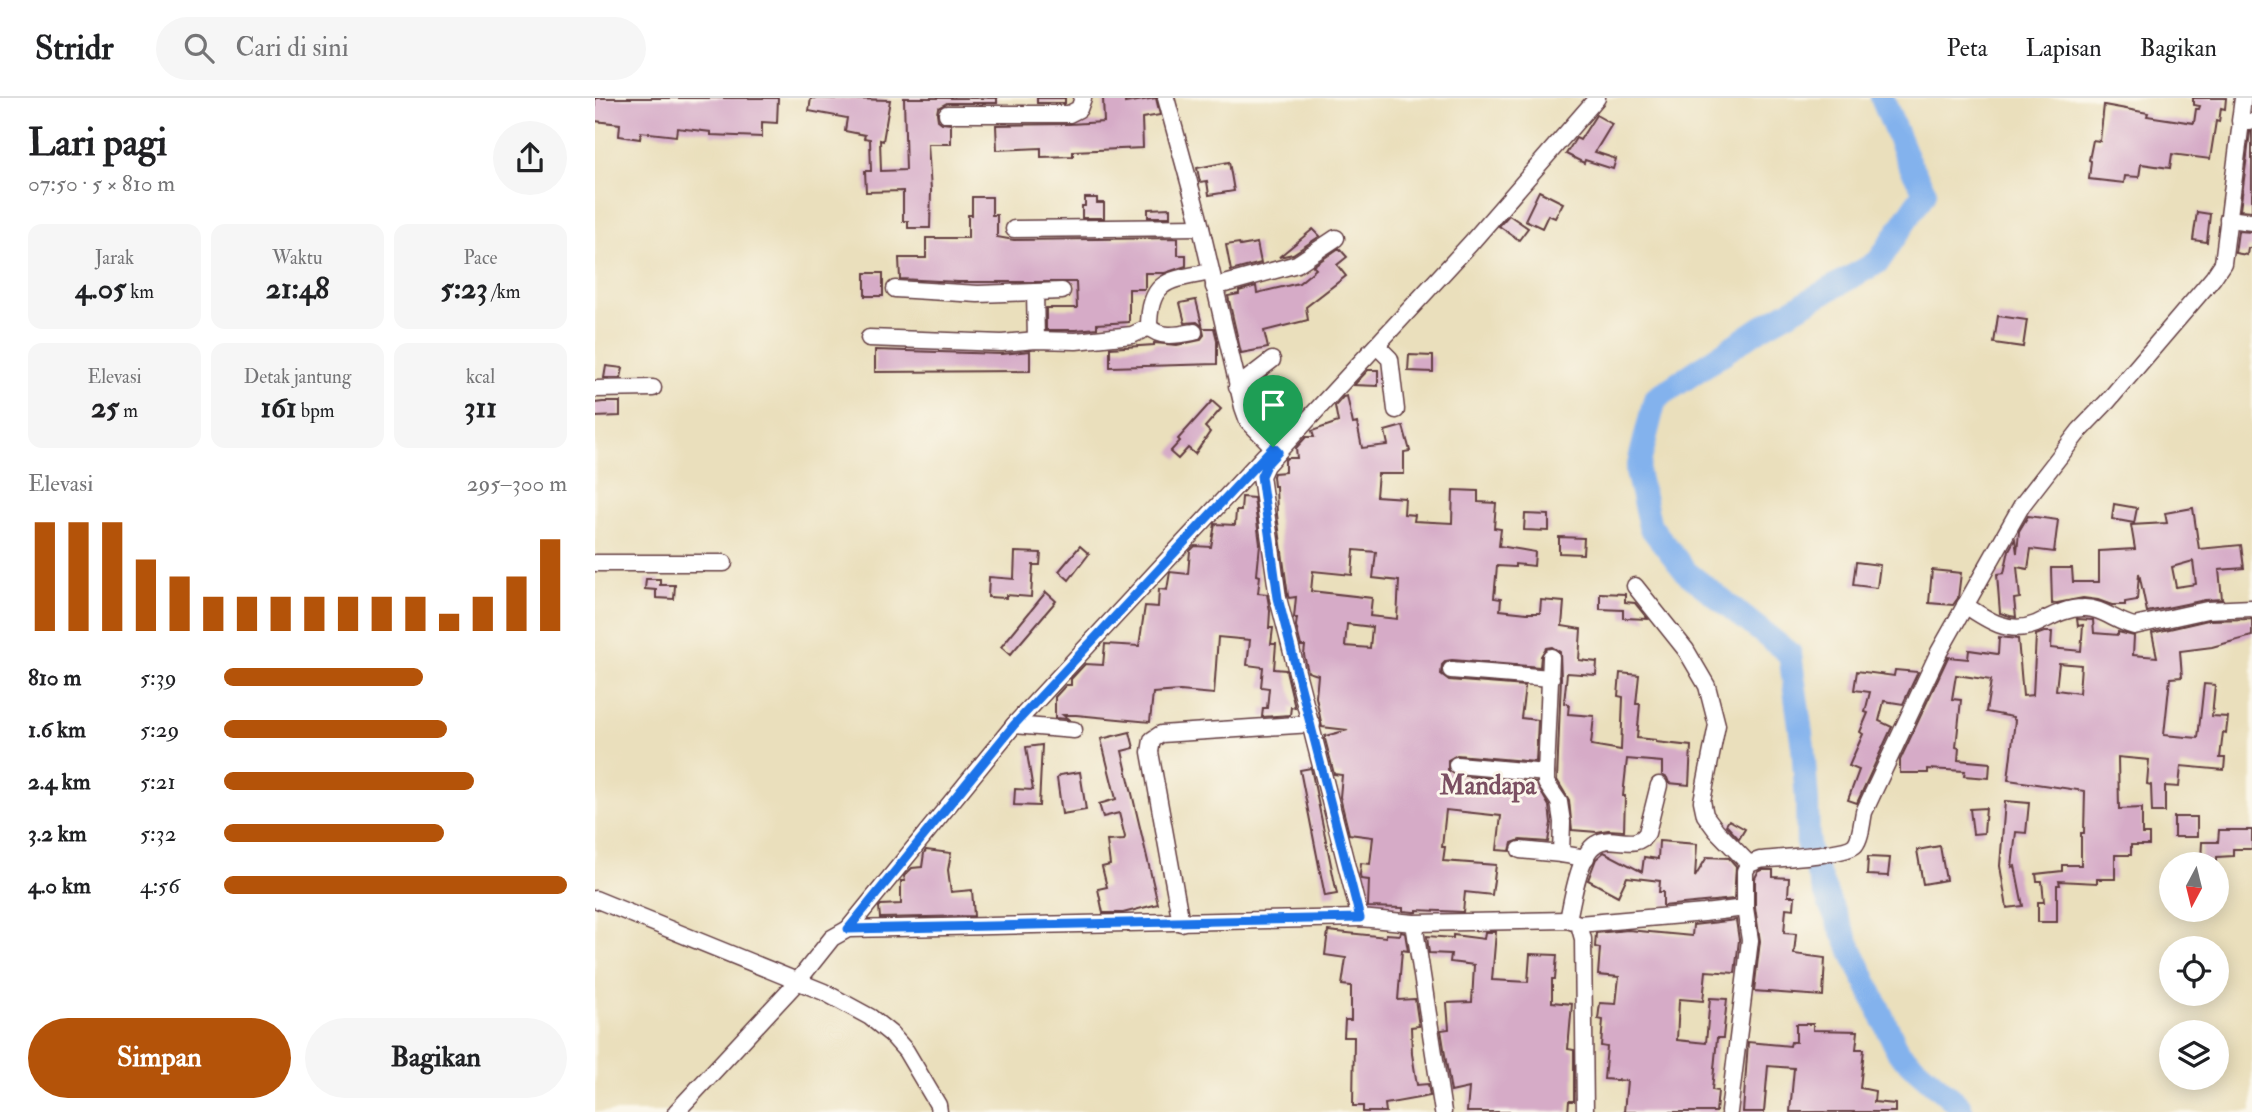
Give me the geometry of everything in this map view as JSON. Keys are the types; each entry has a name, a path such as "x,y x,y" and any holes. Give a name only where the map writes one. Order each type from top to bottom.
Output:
{"street":[{"path":"947,114 1069,114 1079,109 1083,98"},
{"path":"1166,98 1201,227 1237,387 1248,421 1273,447"},
{"path":"676,1112 783,977 832,938 848,929 1014,725 1273,447 1377,345 1470,244 1597,98"},
{"path":"1729,1112 1750,940 1745,908 1745,871 1749,864 1760,860 1834,852 1849,849 1858,841 1864,812 1939,652 2022,505 2080,430 2107,402 2223,263 2235,166 2247,122 2240,119 2243,98"},
{"path":"2235,166 2252,167"},
{"path":"2228,219 2252,222"},
{"path":"1013,229 1201,227"},
{"path":"1194,332 1173,336 1154,332 1149,327 1150,309 1158,288 1170,280 1213,280 1297,264 1336,238"},
{"path":"895,289 978,294 1062,291"},
{"path":"1035,292 1036,340"},
{"path":"869,338 1002,343 1076,341 1112,339 1137,334 1149,327"},
{"path":"1377,345 1390,359 1396,410"},
{"path":"1237,387 1272,360"},
{"path":"595,389 653,388"},
{"path":"1273,447 1261,476 1278,598 1360,918"},
{"path":"595,563 724,563"},
{"path":"1635,586 1686,650 1707,686 1717,725 1702,801 1705,815 1749,864"},
{"path":"1965,605 2001,627 2017,628 2034,625 2051,615 2084,607 2098,610 2123,624 2134,626 2207,610 2252,608"},
{"path":"1551,657 1546,783 1559,802 1562,854"},
{"path":"1451,670 1551,678"},
{"path":"1181,923 1150,752 1152,740 1161,734 1311,724"},
{"path":"1014,725 1074,730"},
{"path":"1457,765 1546,773"},
{"path":"1585,1112 1583,939 1574,922 1576,880 1586,858 1598,843 1639,841 1646,836 1659,785"},
{"path":"1520,850 1586,858"},
{"path":"595,899 824,992 870,1017 906,1051 938,1105 939,1112"},
{"path":"848,929 1360,918 1414,923 1574,922 1745,908"},
{"path":"1414,923 1443,1112"}],"building":[{"path":"595,98 778,98 777,123 762,122 762,137 711,135 711,132 677,128 676,136 641,132 640,139 619,136 620,124 595,121"},
{"path":"811,98 890,100 883,141 880,140 881,171 906,170 904,98 997,98 997,103 947,103 938,108 938,120 951,124 951,144 928,144 930,228 908,228 908,221 903,221 903,191 866,192 865,171 871,171 870,139 864,138 865,135 845,131 847,118 809,111"},
{"path":"1037,98 1065,98 1065,103 1037,103"},
{"path":"1103,98 1125,98 1125,103 1156,98 1160,115 1142,118 1143,148 1073,151 1073,156 1041,157 1041,148 997,150 996,125 1104,122"},
{"path":"2193,98 2226,98 2225,109 2221,108 2219,122 2216,121 2210,159 2172,154 2170,168 2141,164 2139,177 2125,176 2124,183 2089,179 2093,140 2100,141 2104,105 2148,113 2147,116 2194,123 2196,109 2200,106 2193,105"},
{"path":"1596,115 1612,124 1595,152 1616,159 1613,169 1585,160 1584,163 1566,154 1576,138 1580,140"},
{"path":"2252,132 2252,211 2240,210"},
{"path":"1229,162 1234,191 1209,195 1207,181 1200,182 1197,168"},
{"path":"1539,191 1563,203 1555,218 1548,215 1542,228 1525,220"},
{"path":"972,197 992,197 992,215 997,215 997,237 1014,240 1178,238 1178,255 1186,255 1186,266 1165,273 1145,273 1145,289 1129,289 1129,322 1097,324 1097,328 1076,330 1046,330 1046,308 1077,308 1076,282 900,279 899,258 926,258 926,238 968,238 968,215 972,215"},
{"path":"1085,198 1097,198 1097,203 1104,203 1104,218 1082,218"},
{"path":"1170,208 1170,217 1148,217 1148,209"},
{"path":"2197,212 2210,214 2207,242 2193,240"},
{"path":"1509,215 1528,228 1519,240 1499,226"},
{"path":"1313,229 1320,236 1293,254 1279,257"},
{"path":"2238,231 2252,232 2252,248 2248,248 2247,255 2235,253"},
{"path":"1239,243 1240,246 1257,243 1261,263 1231,271 1226,245"},
{"path":"1339,248 1347,257 1337,265 1346,276 1306,307 1308,320 1264,331 1268,348 1241,353 1228,296 1256,286 1257,293 1299,283 1316,269 1313,266"},
{"path":"865,273 883,273 883,296 865,296"},
{"path":"1196,300 1203,328 1214,328 1217,364 1110,367 1110,348 1154,343 1177,345 1200,340 1204,335 1202,326 1197,322 1185,323 1180,303"},
{"path":"1998,316 2027,320 2023,347 1994,343"},
{"path":"875,350 1002,354 1030,351 1030,371 875,372"},
{"path":"1409,355 1433,356 1433,372 1408,371"},
{"path":"606,366 623,368 621,378 604,378"},
{"path":"1368,370 1378,370 1378,386 1354,385"},
{"path":"1347,396 1353,424 1357,423 1362,448 1388,445 1385,431 1403,426 1410,451 1404,452 1404,474 1378,474 1376,496 1405,498 1404,514 1415,515 1414,521 1452,523 1453,490 1478,491 1478,502 1496,503 1494,528 1501,529 1499,546 1535,552 1534,566 1497,566 1494,598 1501,599 1500,610 1527,613 1540,613 1541,600 1564,602 1562,626 1581,629 1579,660 1597,662 1596,675 1567,673 1564,703 1569,704 1568,714 1594,716 1591,745 1621,750 1623,697 1618,696 1620,673 1639,675 1637,738 1691,746 1689,785 1669,783 1662,775 1662,762 1627,759 1623,796 1624,831 1572,830 1569,800 1557,780 1560,652 1552,647 1546,648 1541,656 1540,667 1446,661 1442,665 1441,674 1449,680 1525,686 1521,718 1538,720 1536,762 1457,755 1448,760 1448,770 1456,775 1536,783 1549,806 1551,823 1548,842 1520,840 1512,843 1510,851 1497,850 1501,816 1446,810 1443,861 1496,865 1492,895 1465,892 1463,912 1414,912 1403,911 1403,908 1368,907 1369,880 1361,879 1360,875 1361,863 1370,864 1373,837 1349,834 1340,797 1342,775 1334,774 1325,739 1325,736 1348,730 1322,727 1316,697 1318,675 1308,672 1305,646 1301,646 1296,626 1297,618 1294,618 1296,597 1288,596 1273,476 1274,473 1285,472 1285,460 1297,458 1296,448 1306,437 1314,437 1312,431 1338,422 1335,406","holes":["1354,550 1376,552 1373,578 1399,581 1397,619 1370,616 1372,598 1311,591 1313,571 1352,575","1347,624 1372,627 1370,648 1345,646"]},
{"path":"1212,401 1221,409 1205,427 1210,432 1195,454 1188,448 1178,459 1170,452"},
{"path":"620,402 620,416 595,417 595,403"},
{"path":"1242,497 1254,498 1260,544 1258,593 1267,594 1269,628 1273,628 1271,644 1276,644 1274,669 1286,670 1295,708 1291,707 1290,715 1262,717 1263,708 1267,708 1269,688 1261,687 1263,667 1247,665 1250,640 1218,637 1214,694 1180,691 1153,693 1150,722 1076,715 1063,715 1068,719 1055,718 1055,697 1066,685 1071,685 1071,679 1085,664 1103,665 1105,644 1139,646 1145,606 1158,607 1159,589 1167,590 1170,572 1188,574 1190,551 1195,546 1211,547 1215,524 1235,525 1236,511 1241,511"},
{"path":"2114,504 2137,508 2134,523 2112,519"},
{"path":"2193,508 2199,549 2241,545 2244,568 2219,570 2222,599 2147,612 2139,573 2137,600 2125,602 2125,605 2112,605 2083,598 2052,604 2051,568 2072,568 2073,582 2099,582 2099,551 2135,549 2131,525 2167,523 2165,513","holes":["2193,561 2196,584 2176,587 2172,567"]},
{"path":"1525,514 1549,515 1549,531 1524,530"},
{"path":"2028,516 2058,520 2054,552 2031,549 2028,569 2017,567 2020,598 2014,599 2016,617 2000,613 1997,574 2004,573 2009,550 2015,539 2017,553 2019,531"},
{"path":"1559,537 1584,538 1583,554 1559,553"},
{"path":"1080,546 1089,554 1069,580 1059,571"},
{"path":"1015,552 1041,553 1040,565 1033,565 1031,597 988,597 989,577 1014,579"},
{"path":"1856,562 1880,565 1877,588 1853,585"},
{"path":"1932,570 1961,573 1958,598 1953,605 1929,603"},
{"path":"646,579 660,579 660,585 675,585 674,599 656,598 656,590 645,589"},
{"path":"1046,592 1056,601 1010,655 1001,647"},
{"path":"1600,593 1625,594 1625,602 1635,603 1648,619 1623,618 1623,610 1600,609"},
{"path":"2077,619 2093,620 2094,633 2118,635 2118,632 2134,636 2133,655 2157,657 2152,633 2208,620 2252,619 2252,636 2212,647 2180,651 2182,677 2170,678 2164,735 2198,738 2204,684 2215,685 2212,716 2228,717 2220,758 2225,758 2224,770 2181,766 2179,787 2165,786 2165,812 2152,812 2151,785 2147,784 2149,760 2118,757 2119,809 2142,808 2142,834 2149,834 2149,845 2131,845 2131,855 2115,855 2115,879 2097,879 2097,883 2059,881 2057,922 2038,922 2038,902 2044,902 2042,881 2037,881 2036,874 2062,871 2062,865 2081,865 2085,791 2008,780 2015,720 2013,717 1986,712 1991,680 1956,675 1952,699 1961,700 1956,747 1959,748 1958,760 1990,763 1989,778 1964,776 1965,771 1928,769 1928,773 1900,773 1900,760 1948,657 1968,659 1969,650 1998,654 1999,637 2018,639 2023,696 2033,695 2036,635 2052,632 2051,648 2081,651 2083,625 2078,626","holes":["2059,663 2081,665 2079,693 2056,690"]},
{"path":"1895,670 1918,672 1903,704 1884,701 1879,721 1892,727 1857,803 1848,800 1859,770 1849,766 1863,734 1860,732 1868,713 1865,712 1870,692 1854,690 1857,671 1894,676"},
{"path":"1130,732 1134,748 1122,751 1158,904 1123,913 1103,913 1098,889 1107,887 1102,867 1110,865 1107,841 1124,840 1125,837 1119,813 1103,817 1099,804 1116,799 1101,739"},
{"path":"1042,745 1039,806 1014,805 1015,789 1033,790 1026,747"},
{"path":"1311,768 1337,894 1325,896 1300,770"},
{"path":"1080,772 1086,810 1062,814 1057,778 1060,775"},
{"path":"2005,801 2029,803 2026,833 2016,832 2012,867 2015,866 2023,906 2007,908 2000,866"},
{"path":"1986,808 1984,833 1973,834 1970,809"},
{"path":"2174,817 2197,817 2197,837 2174,837"},
{"path":"1729,820 1745,829 1739,839 1726,825"},
{"path":"2219,830 2252,830 2252,849 2233,849 2233,856 2229,856 2229,852 2201,852 2202,842 2218,842"},
{"path":"1659,841 1697,844 1695,877 1707,857 1729,858 1736,866 1734,899 1663,906 1663,892 1659,892 1660,881 1627,877 1618,896 1588,880 1596,859 1604,852 1642,872 1644,857 1658,859"},
{"path":"1940,846 1946,880 1923,884 1917,850"},
{"path":"926,850 951,853 948,870 951,892 972,890 974,916 880,918 881,905 901,904 901,881 905,881 904,876 912,868 922,867"},
{"path":"1868,857 1890,858 1888,876 1867,875"},
{"path":"1762,870 1773,870 1773,877 1789,878 1788,896 1795,896 1794,909 1786,908 1784,933 1796,934 1794,954 1825,958 1823,996 1754,991 1760,941 1755,907 1755,878"},
{"path":"1736,920 1739,940 1735,973 1706,971 1703,1001 1679,1001 1677,1040 1706,1043 1710,998 1727,999 1723,1038 1717,1038 1712,1090 1718,1091 1716,1112 1624,1112 1627,1081 1604,1079 1607,1047 1601,1046 1603,1020 1598,1019 1600,1003 1616,1004 1619,977 1598,975 1600,948 1595,947 1596,933 1628,930 1692,936 1693,925"},
{"path":"1328,931 1386,937 1386,934 1405,933 1408,951 1402,950 1398,1000 1415,999 1419,1026 1411,1027 1412,1054 1417,1085 1428,1084 1430,1096 1385,1104 1386,1112 1363,1112 1363,1106 1353,1106 1354,1037 1344,1037 1345,1020 1351,1020 1351,986 1342,985 1346,958 1325,955"},
{"path":"1485,932 1496,932 1492,980 1528,982 1530,954 1557,955 1555,979 1552,979 1552,1002 1572,1004 1568,1049 1574,1050 1574,1101 1569,1101 1568,1112 1467,1112 1469,1088 1451,1092 1441,1030 1449,1029 1447,1003 1472,1002 1474,965 1450,962 1451,954 1429,953 1427,936 1453,938 1453,935 1484,939"},
{"path":"1796,1024 1813,1024 1813,1030 1858,1031 1856,1049 1864,1049 1860,1088 1875,1091 1874,1102 1895,1104 1895,1112 1790,1112 1794,1068 1768,1066 1764,1112 1743,1112 1748,1042 1790,1046 1791,1042 1796,1042"}],"waterway":[{"path":"1882,98 1908,161 1925,192 1878,262 1762,327 1655,399 1637,472 1650,526 1686,572 1790,654 1803,747 1808,849 1830,904 1899,1053 1959,1105 1962,1112"}],"district":[{"name":"Mandapa","path":"1488,786"}],"route":[{"path":"1273,447 1278,452 1266,465 1261,476 1278,598 1360,918 848,929 1014,725 1273,447"}]}
